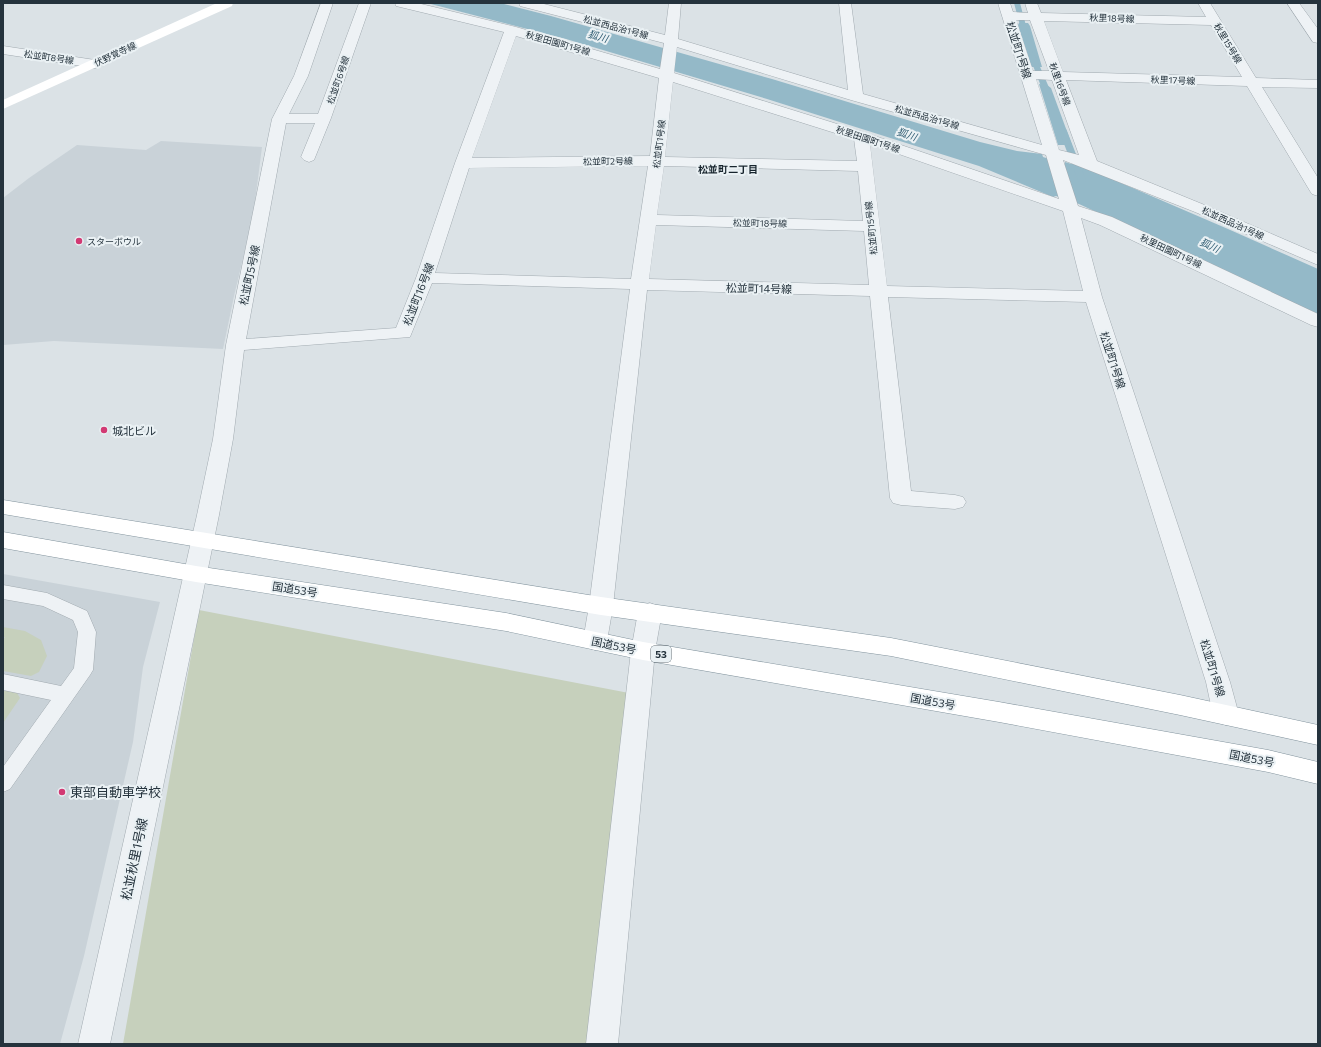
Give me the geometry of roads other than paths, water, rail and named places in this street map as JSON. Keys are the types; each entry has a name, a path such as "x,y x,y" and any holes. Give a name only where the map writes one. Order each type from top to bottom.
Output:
{"main road":[{"name":"伏野覚寺線","path":"3,105 96,64 227,3"},
{"name":"国道53号","path":"3,507 200,557 643,651 1015,715 1268,761 1318,773"},
{"name":"国道53号","path":"3,540 200,557 650,612 891,647 1318,735"}],"street":[{"name":"松並町5号線","path":"200,557 223,439 234,344 279,119 301,76 327,3"},
{"name":"松並町6号線","path":"309,157 365,3"},
{"name":"秋里田園町1号線","path":"401,3 511,30 668,73 1069,206 1106,221 1318,321"},
{"name":"松並西品治1号線","path":"525,3 671,43 1085,163 1201,209 1318,260"},
{"name":"松並町1号線","path":"595,641 601,606 639,285 657,161 675,3"},
{"path":"846,3 856,97"},
{"name":"秋里15号線","path":"1204,3 1318,191"},
{"path":"1293,3 1318,39"},
{"name":"松並町1号線","path":"1006,9 1042,76 1055,154 1093,297 1215,674 1226,715"},
{"name":"秋里18号線","path":"1006,9 1215,21"},
{"name":"秋里16号線","path":"1033,10 1042,76 1085,163"},
{"path":"463,162 511,30"},
{"name":"松並町8号線","path":"3,50 96,64"},
{"name":"秋里17号線","path":"1042,76 1318,84"},
{"path":"279,119 324,118"},
{"path":"861,136 865,166"},
{"name":"松並町2号線","path":"463,162 657,161 865,166"},
{"name":"松並町16号線","path":"234,344 403,333 426,278 463,162"},
{"name":"松並町15号線","path":"865,166 877,291 901,498 955,502"},
{"name":"松並町18号線","path":"649,220 871,226"},
{"name":"松並町14号線","path":"426,278 1093,297"},
{"name":"松並秋里1号線","path":"94,1044 200,557"},
{"path":"602,1044 643,651 650,612"}],"lane":[{"path":"3,592 47,600 81,616 87,632 83,670 3,783"},
{"path":"3,682 65,695"}],"water":[{"name":"狐川","path":"427,3 500,3 551,16 772,79 980,142 1017,151 1042,154 1043,157 1091,170 1318,269 1318,314 1079,204 1056,196 1053,197 979,166 767,99 566,39"},
{"path":"1019,23 1028,23 1030,26 1042,67 1032,67 1018,25"},
{"path":"1039,84 1047,85 1051,88 1072,145 1058,145"}],"waterway":[{"path":"1017,3 1026,37"},
{"path":"1031,53 1050,99"},
{"path":"1063,131 1082,180"}],"place":[{"name":"スターボウル","path":"79,241"},
{"name":"城北ビル","path":"104,430"},
{"name":"東部自動車学校","path":"62,792"}],"district":[{"name":"松並町二丁目","path":"728,169"}]}
